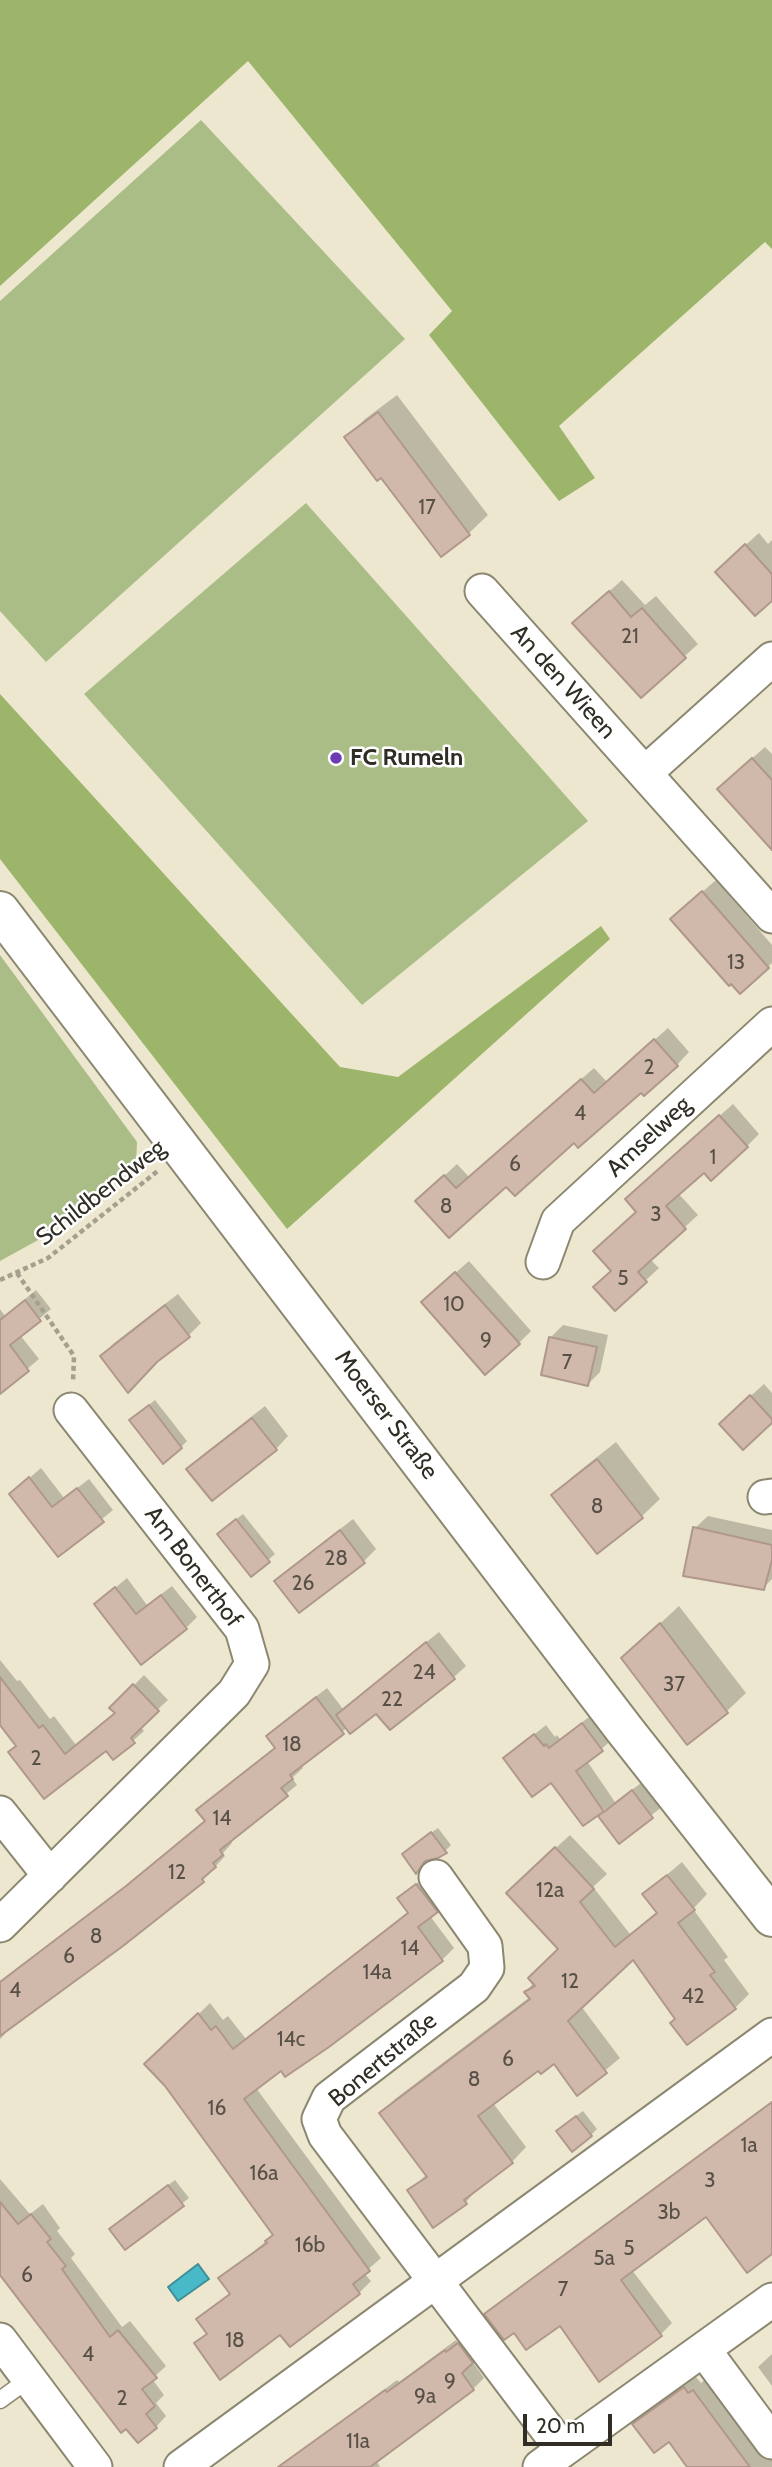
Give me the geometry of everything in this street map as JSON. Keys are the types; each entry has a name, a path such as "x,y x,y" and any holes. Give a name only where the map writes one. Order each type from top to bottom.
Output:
{"main road":[{"name":"Moerser Straße","path":"0,911 624,1729 772,1917"}],"street":[{"name":"An den Wieen","path":"482,591 772,916"},
{"path":"645,773 772,659"},
{"name":"Amselweg","path":"542,1262 558,1221 772,1024"},
{"name":"Am Bonerthof","path":"0,1925 234,1693 252,1664 242,1629 71,1410"},
{"path":"0,1813 50,1876"},
{"name":"Bonertstraße","path":"435,2281 325,2135 319,2119 329,2098 474,1987 487,1968 485,1946 436,1877"},
{"path":"181,2467 772,2035"},
{"path":"435,2281 552,2459 772,2300"},
{"path":"0,2340 95,2467"},
{"path":"704,2350 772,2442"}],"lane":[{"path":"0,2400 29,2379"}],"path":[{"name":"Schildbendweg","path":"0,1280 48,1258 184,1150"},
{"path":"17,1273 74,1356 71,1410"}],"green space":[{"path":"0,0 772,0 772,249 765,242 559,426 595,478 559,501 429,335 452,311 248,61 0,286"},
{"path":"201,120 405,339 46,662 0,611 0,301"},
{"name":"FC Rumeln","path":"306,503 588,821 362,1005 84,694"},
{"path":"0,694 340,1067 398,1077 601,926 610,939 287,1229 0,859"},
{"path":"0,955 137,1142 136,1163 40,1239 0,1261"}],"water":[{"path":"198,2264 209,2279 178,2301 168,2287"}],"building":[{"path":"378,412 470,535 441,557 381,478 377,481 344,437"},
{"path":"745,544 772,574 772,601 755,616 715,572"},
{"path":"609,591 631,617 642,608 686,658 641,698 572,623"},
{"path":"752,758 772,780 772,850 717,789"},
{"path":"702,891 769,968 740,994 731,984 729,986 670,919"},
{"path":"654,1039 678,1066 644,1096 641,1093 578,1148 574,1143 515,1196 506,1187 449,1238 415,1201 444,1175 456,1188 581,1079 594,1093"},
{"path":"719,1115 748,1147 711,1181 704,1173 666,1206 686,1229 638,1272 647,1282 615,1311 593,1287 611,1271 593,1251 636,1212 625,1199"},
{"path":"455,1272 520,1344 485,1375 421,1302"},
{"path":"25,1300 41,1321 10,1345 29,1371 0,1394 0,1320"},
{"path":"165,1305 190,1337 157,1362 128,1393 100,1356"},
{"path":"549,1337 597,1347 588,1386 541,1375"},
{"path":"750,1395 772,1419 772,1423 743,1450 719,1424"},
{"path":"149,1405 182,1448 163,1464 129,1420"},
{"path":"252,1418 277,1450 212,1501 186,1469"},
{"path":"597,1459 643,1518 597,1554 551,1495"},
{"path":"29,1477 52,1507 77,1488 104,1522 58,1557 9,1494"},
{"path":"236,1519 270,1562 251,1577 217,1534"},
{"path":"693,1527 772,1545 772,1560 764,1590 683,1576"},
{"path":"340,1530 365,1563 299,1613 274,1581"},
{"path":"115,1587 136,1614 161,1595 187,1629 141,1665 94,1604"},
{"path":"660,1623 728,1713 687,1745 621,1658"},
{"path":"426,1642 455,1679 390,1730 376,1714 350,1734 336,1715"},
{"path":"0,1677 39,1728 43,1725 65,1754 115,1713 109,1708 133,1684 159,1711 131,1738 135,1743 113,1760 106,1751 44,1799 8,1752 16,1746 0,1725"},
{"path":"316,1697 344,1734 290,1775 293,1779 281,1788 288,1796 220,1850 223,1855 213,1863 216,1867 202,1879 204,1882 123,1946 0,2036 0,1982 126,1886 205,1821 196,1810 275,1748 266,1736"},
{"path":"582,1723 603,1751 576,1771 604,1812 632,1790 653,1818 619,1844 598,1816 603,1812 583,1826 551,1783 532,1797 503,1758 534,1734 549,1748"},
{"path":"431,1832 447,1853 425,1861 416,1874 402,1854"},
{"path":"555,1847 594,1889 580,1902 615,1947 657,1913 642,1894 667,1875 695,1910 678,1923 715,1972 710,1975 736,2009 687,2045 670,2023 675,2019 633,1960 568,2021 607,2073 577,2096 554,2064 541,2074 538,2071 478,2116 513,2163 464,2200 467,2204 433,2228 407,2190 427,2177 379,2113 530,1999 524,1992 535,1986 528,1978 558,1949 506,1893"},
{"path":"416,1884 438,1912 418,1927 443,1961 329,2047 285,2077 281,2071 244,2099 370,2271 353,2284 360,2294 290,2347 280,2335 220,2380 194,2343 207,2334 196,2319 230,2294 218,2278 267,2243 265,2241 273,2235 165,2086 144,2064 198,2013 211,2030 216,2026 233,2049 408,1913 397,1898"},
{"path":"772,2102 772,2254 747,2273 706,2217 621,2280 662,2336 599,2382 560,2326 526,2350 514,2333 504,2340 484,2314"},
{"path":"576,2116 592,2136 572,2152 556,2131"},
{"path":"168,2185 184,2206 125,2250 109,2229"},
{"path":"0,2202 18,2224 31,2214 51,2239 47,2242 66,2266 62,2269 110,2337 118,2330 157,2378 142,2389 155,2406 146,2414 157,2428 138,2443 126,2429 121,2433 0,2275"},
{"path":"458,2343 473,2363 462,2373 474,2390 370,2467 278,2467 385,2390 387,2392"},
{"path":"684,2387 688,2393 693,2390 750,2467 687,2467 669,2442 654,2453 632,2424"}],"place":[{"name":"FC Rumeln","path":"336,758"}]}
